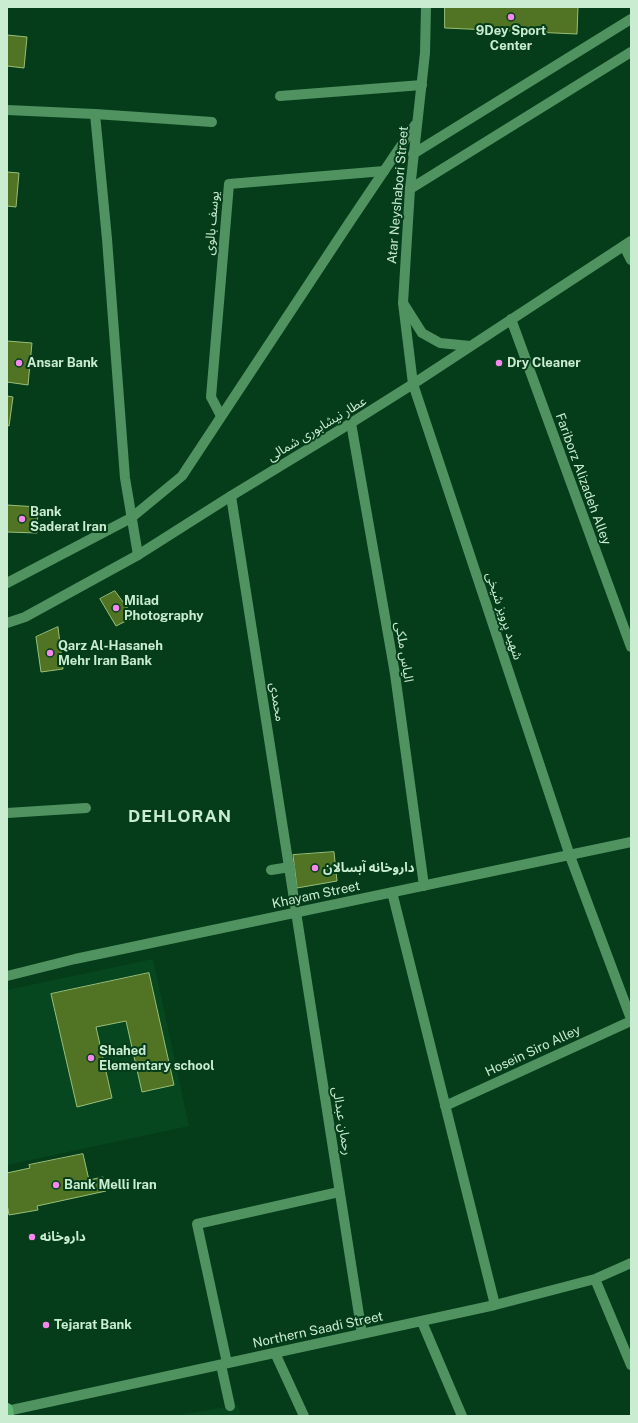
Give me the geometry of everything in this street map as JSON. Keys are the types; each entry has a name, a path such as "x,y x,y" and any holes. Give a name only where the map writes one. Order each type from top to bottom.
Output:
{"highway":[{"path":"7,1410 8,1416"}],"street":[{"name":"Atar Neyshabori Street","path":"413,384 403,303 413,154 425,53 426,7"},
{"path":"413,154 631,19"},
{"path":"410,189 631,52"},
{"path":"280,96 422,85"},
{"path":"7,110 96,114 212,122"},
{"path":"96,114 125,478 138,555"},
{"path":"7,583 131,518 182,476 416,123"},
{"name":"یوسف بالوی","path":"221,416 211,397 229,184 384,171"},
{"path":"627,244 631,260"},
{"name":"عطار نیشابوری شمالی","path":"7,623 25,617 138,555 413,384 627,244"},
{"path":"403,303 422,333 440,343 470,346"},
{"name":"Fariborz Alizadeh Alley","path":"511,319 631,647"},
{"name":"شهید پرویز شیخی","path":"413,384 570,856 631,1020"},
{"name":"الیاس ملکی","path":"351,423 395,674 424,886"},
{"name":"محمدی","path":"231,496 297,912"},
{"path":"7,813 86,808"},
{"name":"Khayam Street","path":"7,976 82,958 631,842"},
{"path":"271,870 290,868"},
{"path":"392,892 495,1305"},
{"name":"رحمان عبدالی","path":"297,912 362,1334"},
{"name":"Hosein Siro Alley","path":"445,1106 631,1020"},
{"path":"230,1406 224,1364 197,1224 339,1192"},
{"name":"Northern Saadi Street","path":"7,1410 422,1322 495,1305 595,1279 631,1263"},
{"path":"595,1279 631,1365"},
{"path":"422,1322 462,1416"},
{"path":"275,1353 304,1416"}],"shaded area":[{"name":"Shahed Elementary school","path":"153,959 189,1126 7,1165 7,990"},
{"path":"238,1405 241,1416 173,1416"}],"building":[{"name":"9Dey Sport Center","path":"445,7 578,7 577,34 445,28"},
{"path":"7,35 27,37 24,68 7,66"},
{"path":"7,172 19,173 16,207 7,206"},
{"name":"Ansar Bank","path":"7,341 32,343 28,385 7,382"},
{"path":"7,396 13,397 9,426 7,425"},
{"name":"Bank Saderat Iran","path":"7,505 38,507 37,533 7,532"},
{"name":"Milad Photography","path":"115,591 134,617 116,626 100,599"},
{"name":"Qarz Al-Hasaneh Mehr Iran Bank","path":"58,627 63,669 41,672 36,637"},
{"name":"داروخانه آبسالان","path":"334,852 337,881 297,888 293,855"},
{"path":"149,973 174,1085 142,1092 126,1021 96,1027 112,1098 77,1107 51,994"},
{"name":"Bank Melli Iran","path":"83,1154 89,1180 103,1177 106,1191 37,1206 38,1210 9,1215 7,1204 7,1173 30,1168 29,1165"}],"place":[{"name":"9Dey Sport Center","path":"511,17"},
{"name":"Ansar Bank","path":"19,363"},
{"name":"Dry Cleaner","path":"499,363"},
{"name":"Bank Saderat Iran","path":"22,519"},
{"name":"Milad Photography","path":"116,608"},
{"name":"Qarz Al-Hasaneh Mehr Iran Bank","path":"50,653"},
{"name":"داروخانه آبسالان","path":"315,868"},
{"name":"Shahed Elementary school","path":"91,1058"},
{"name":"Bank Melli Iran","path":"56,1185"},
{"name":"داروخانه","path":"32,1237"},
{"name":"Tejarat Bank","path":"46,1325"}],"district":[{"name":"DEHLORAN","path":"180,817"}]}
